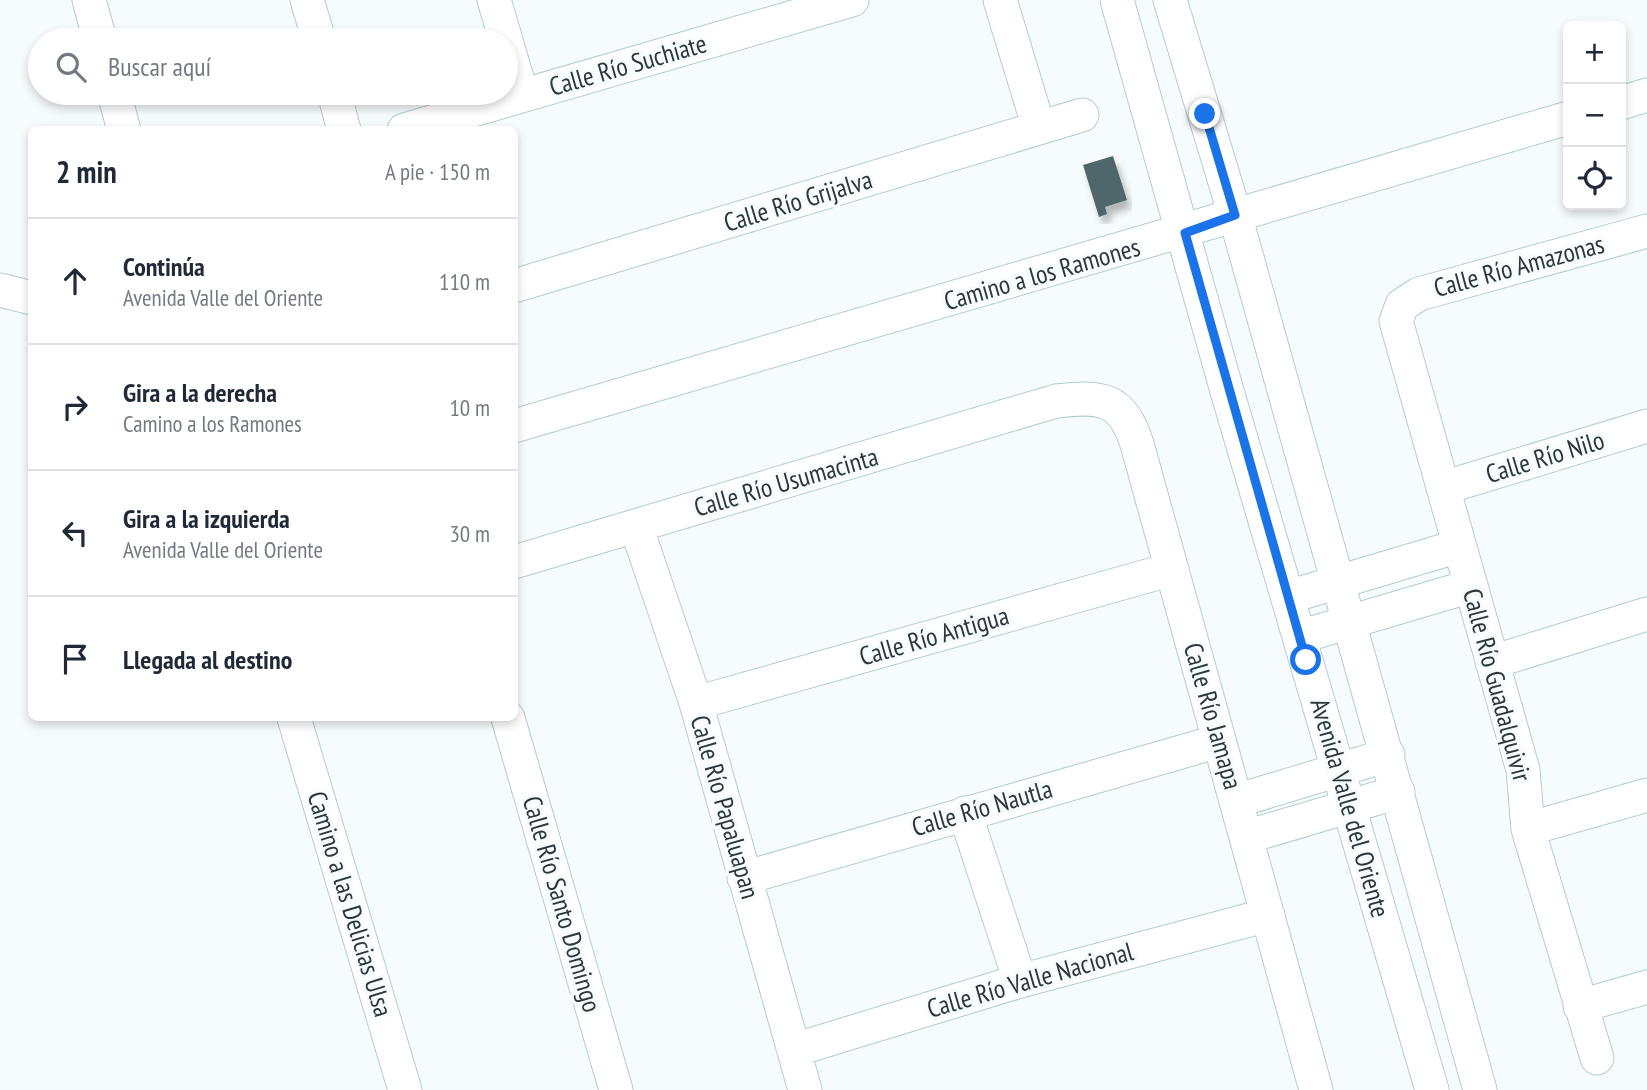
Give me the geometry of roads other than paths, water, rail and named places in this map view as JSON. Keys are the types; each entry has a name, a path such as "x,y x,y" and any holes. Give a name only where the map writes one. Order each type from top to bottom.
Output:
{"street":[{"path":"89,0 97,28"},
{"path":"307,0 315,28"},
{"path":"494,0 502,28"},
{"name":"Calle Río Suchiate","path":"518,96 852,0"},
{"path":"1000,0 1039,128"},
{"name":"Avenida Valle del Oriente","path":"1117,0 1432,1090"},
{"name":"Avenida Valle del Oriente","path":"1170,0 1235,215 1480,1090"},
{"path":"518,81 522,95"},
{"path":"1626,101 1647,95"},
{"path":"117,105 123,126"},
{"path":"337,105 343,126"},
{"name":"Calle Río Suchiate","path":"417,126 488,105"},
{"name":"Calle Río Grijalva","path":"518,285 1082,115"},
{"name":"Camino a los Ramones","path":"518,425 1185,233 1235,215 1563,119"},
{"name":"Calle Río Amazonas","path":"1397,313 1407,300 1419,293 1647,231"},
{"path":"0,290 28,298"},
{"name":"Calle Río Guadalquivir","path":"1397,313 1396,321 1523,769 1528,829 1597,1058"},
{"name":"Calle Río Jamapa","path":"1056,401 1082,398 1103,400 1118,408 1129,421 1247,836 1309,1088"},
{"name":"Calle Río Usumacinta","path":"518,561 1056,401"},
{"name":"Calle Río Nilo","path":"1443,488 1647,426"},
{"name":"Calle Río Papaluapan","path":"636,526 696,704 805,1090"},
{"path":"1288,597 1460,546"},
{"name":"Calle Río Antigua","path":"696,704 1172,569"},
{"path":"1299,637 1471,586"},
{"path":"1492,663 1647,614"},
{"name":"Camino a las Delicias Ulsa","path":"295,721 405,1090"},
{"name":"Calle Río Santo Domingo","path":"509,721 617,1090"},
{"name":"Calle Río Nautla","path":"744,878 1219,741"},
{"path":"1236,801 1388,755"},
{"path":"1247,836 1398,792"},
{"path":"1528,829 1647,795"},
{"path":"965,813 1020,981"},
{"name":"Calle Río Valle Nacional","path":"794,1050 1020,981 1268,915"},
{"path":"1580,1006 1647,987"}]}
